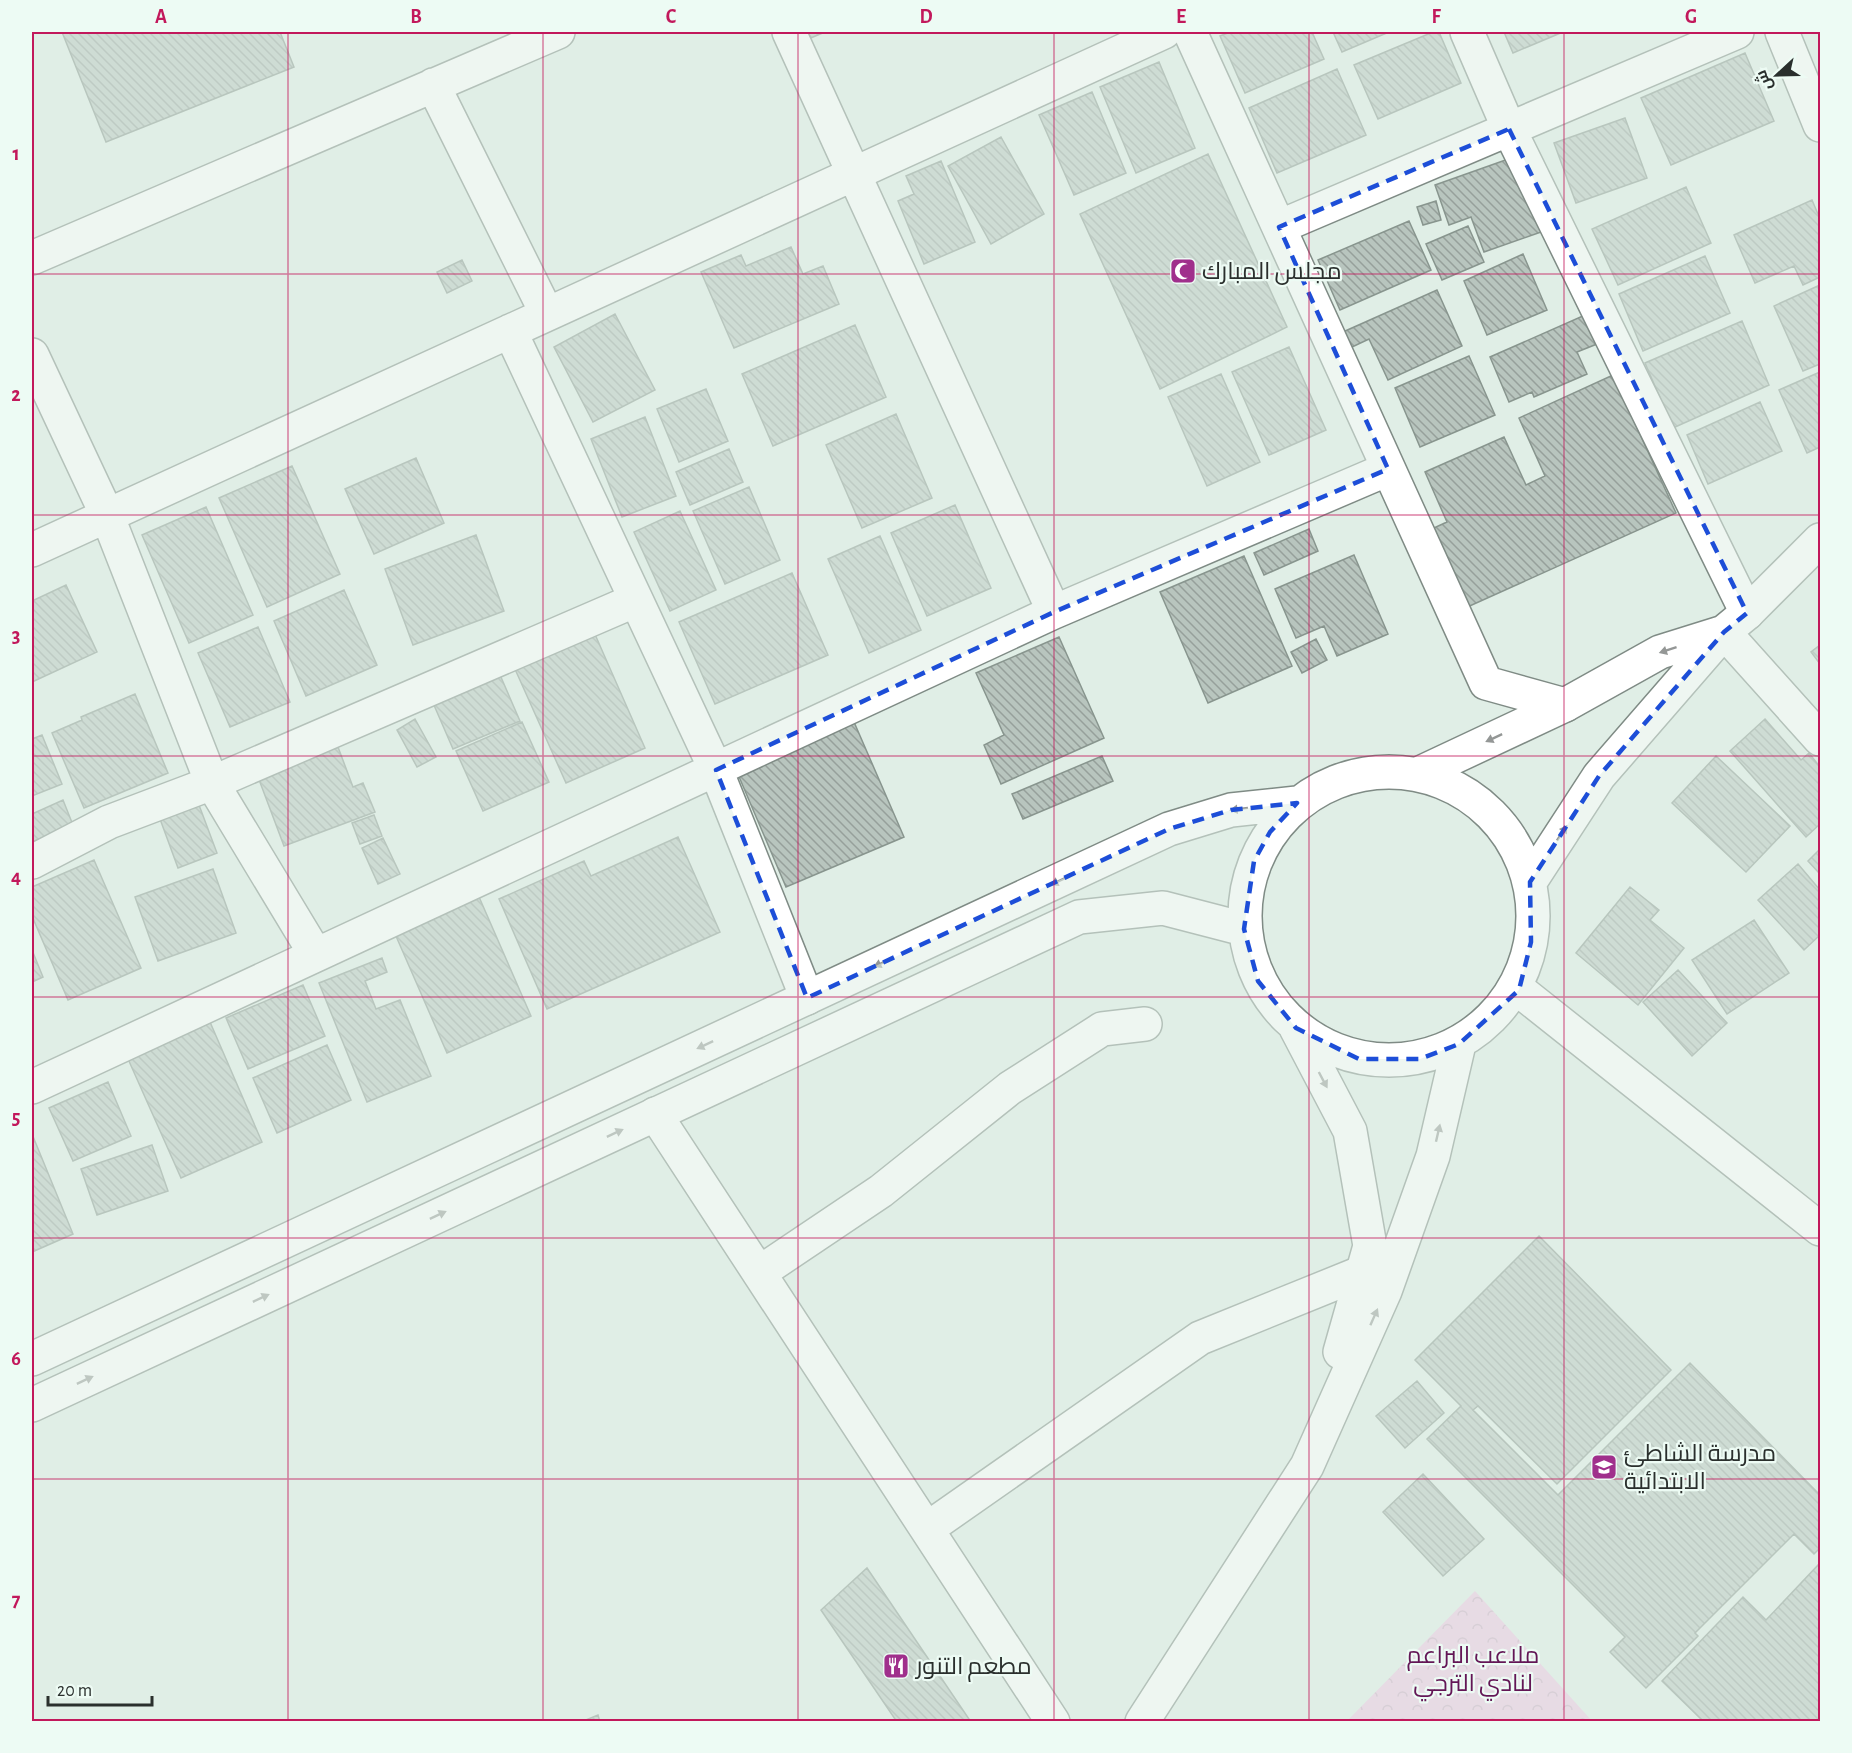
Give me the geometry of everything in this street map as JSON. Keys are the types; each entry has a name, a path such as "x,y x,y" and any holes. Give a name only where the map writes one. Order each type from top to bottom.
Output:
{"street":[{"path":"32,258 558,32"},
{"path":"789,32 1054,612"},
{"path":"32,550 1164,32"},
{"path":"1190,32 1486,683 1565,705"},
{"path":"1467,32 1509,129 1735,623 1821,739"},
{"path":"1279,227 1737,32"},
{"path":"1782,32 1821,125"},
{"path":"434,85 546,314"},
{"path":"510,331 716,770 807,998"},
{"path":"32,355 107,515 212,783 316,955"},
{"path":"32,1087 1054,612 1389,469"},
{"path":"1530,882 1599,776 1735,623 1821,540"},
{"path":"32,862 109,822 212,783 636,600"},
{"path":"1418,774 1565,705 1660,652 1735,623"},
{"path":"1296,1028 1359,1059 1420,1059 1459,1044 1498,1012 1519,990 1532,942 1530,882 1491,813 1467,793 1418,774 1372,772 1328,783 1297,802 1270,832 1254,861 1244,929 1258,981 1296,1028 1350,1131 1370,1246 1307,1466"},
{"path":"32,1358 1169,829 1231,810 1297,802"},
{"path":"32,1405 1079,917 1163,908 1244,929"},
{"path":"1519,990 1821,1228"},
{"path":"759,1273 881,1191 1010,1088 1102,1029 1145,1024"},
{"path":"1142,1722 1307,1466 1385,1291 1432,1156 1459,1044"},
{"path":"655,1114 1053,1722"},
{"path":"927,1529 1200,1338 1363,1272"}],"highlighted area":[{"path":"1509,129 1747,613 1724,632 1599,776 1530,882 1531,942 1519,990 1459,1044 1420,1059 1359,1059 1296,1028 1258,981 1244,929 1254,861 1270,832 1297,803 1231,810 1169,829 807,998 716,770 1054,612 1388,469 1279,227"}],"green space":[{"name":"ملاعب البراعم لنادي الترجي","path":"1475,1591 1592,1721 1347,1721"}],"building":[{"path":"62,32 280,32 294,67 106,142"},
{"path":"803,32 825,32 806,40"},
{"path":"1230,32 1312,32 1324,59 1245,93 1220,36"},
{"path":"1333,32 1389,32 1342,52"},
{"path":"1433,32 1439,32 1461,83 1378,119 1354,65"},
{"path":"1504,32 1563,32 1513,53"},
{"path":"1745,53 1774,121 1671,165 1641,98"},
{"path":"1159,62 1195,148 1136,173 1100,87"},
{"path":"1337,69 1366,135 1277,173 1249,108"},
{"path":"1092,92 1126,173 1074,195 1039,115"},
{"path":"1625,118 1647,178 1576,203 1554,143"},
{"path":"1001,137 1044,214 991,244 948,166"},
{"name":"مجلس المبارك","path":"1208,154 1287,327 1160,389 1080,214"},
{"path":"1514,157 1541,232 1484,252 1471,217 1449,225 1435,185"},
{"path":"941,161 975,242 924,264 898,201 914,194 906,176"},
{"path":"1686,187 1711,243 1618,285 1592,229"},
{"path":"1812,200 1820,219 1820,277 1803,285 1794,266 1755,283 1734,235"},
{"path":"1436,201 1441,220 1423,225 1417,207"},
{"path":"1409,221 1431,270 1340,310 1318,260"},
{"path":"1468,226 1484,262 1442,280 1426,244"},
{"path":"791,247 803,274 823,266 839,304 734,348 701,272 741,255 746,266"},
{"path":"1523,254 1547,310 1487,335 1464,281"},
{"path":"1705,256 1730,313 1643,351 1619,294"},
{"path":"462,260 472,281 447,293 437,272"},
{"path":"1820,285 1820,364 1803,371 1774,306"},
{"path":"1437,290 1462,346 1388,380 1369,339 1350,348 1343,332"},
{"path":"615,314 655,390 593,422 554,347"},
{"path":"1585,315 1597,344 1577,352 1587,374 1534,397 1532,392 1509,402 1490,357"},
{"path":"1742,321 1769,385 1673,428 1645,363"},
{"path":"855,325 886,397 773,446 742,374"},
{"path":"1289,347 1326,430 1269,455 1232,372"},
{"path":"1469,356 1495,415 1420,447 1395,388"},
{"path":"1820,372 1820,447 1807,453 1779,390"},
{"path":"1221,374 1260,462 1207,486 1168,397"},
{"path":"1613,375 1676,513 1463,609 1427,531 1447,522 1425,472 1504,437 1526,485 1545,476 1519,418"},
{"path":"706,389 728,441 679,462 657,409"},
{"path":"1760,402 1782,451 1708,484 1687,435"},
{"path":"896,414 932,498 862,528 826,445"},
{"path":"645,417 676,496 622,517 591,439"},
{"path":"729,449 743,482 690,505 676,472"},
{"path":"416,458 444,523 374,554 345,489"},
{"path":"292,466 340,574 267,607 219,498"},
{"path":"749,487 780,560 725,584 693,511"},
{"path":"955,505 991,588 927,616 891,533"},
{"path":"206,507 253,615 189,643 142,535"},
{"path":"680,511 716,590 670,611 634,532"},
{"path":"1309,529 1318,551 1264,575 1254,553"},
{"path":"476,535 504,611 413,645 385,569"},
{"path":"880,536 921,630 869,653 828,559"},
{"path":"1354,555 1388,634 1337,656 1324,626 1296,638 1275,589"},
{"path":"1244,556 1292,666 1208,703 1160,592"},
{"path":"792,573 828,655 715,704 679,622"},
{"path":"66,585 97,652 32,682 32,601"},
{"path":"344,590 377,665 306,696 274,621"},
{"path":"590,623 645,748 566,783 510,658"},
{"path":"258,627 290,702 230,727 198,653"},
{"path":"1059,637 1104,738 1001,784 984,745 1004,735 976,673"},
{"path":"1316,639 1327,660 1302,673 1291,652"},
{"path":"1820,645 1820,664 1811,652"},
{"path":"497,668 520,721 453,749 430,696"},
{"path":"135,694 168,773 84,808 52,733 82,720 81,717"},
{"path":"415,719 436,757 417,767 397,730"},
{"path":"1765,719 1801,760 1809,753 1820,767 1820,824 1806,837 1730,751"},
{"path":"522,722 549,782 483,811 456,751"},
{"path":"854,722 904,837 786,887 737,772"},
{"path":"42,735 62,784 32,796 32,739"},
{"path":"338,747 353,787 363,783 375,812 284,846 258,777"},
{"path":"1102,756 1113,781 1023,819 1012,794"},
{"path":"1716,756 1790,826 1746,872 1672,803"},
{"path":"63,800 73,825 32,842 32,814"},
{"path":"199,805 217,853 178,868 160,819"},
{"path":"374,815 382,836 360,844 352,823"},
{"path":"678,837 720,932 547,1009 499,899 584,861 591,876"},
{"path":"383,838 400,874 378,884 362,848"},
{"path":"1820,849 1820,874 1808,861"},
{"path":"94,860 141,968 68,1000 32,916 32,887"},
{"path":"1798,864 1820,890 1820,935 1804,950 1758,900"},
{"path":"213,869 236,933 158,961 135,897"},
{"path":"1630,887 1659,910 1650,920 1684,948 1638,1005 1576,953"},
{"path":"476,890 531,1016 447,1053 392,927"},
{"path":"1754,920 1789,973 1727,1014 1692,960"},
{"path":"32,950 43,977 32,982"},
{"path":"382,958 387,972 365,981 376,1009 400,1000 431,1076 367,1102 319,983"},
{"path":"1678,970 1727,1023 1692,1056 1643,1002"},
{"path":"303,985 325,1036 248,1069 226,1018"},
{"path":"210,1022 262,1142 181,1178 128,1059"},
{"path":"327,1045 351,1100 277,1133 253,1078"},
{"path":"108,1082 131,1136 73,1161 49,1108"},
{"path":"32,1134 73,1234 32,1252"},
{"path":"152,1145 168,1191 97,1215 81,1169"},
{"path":"1539,1236 1671,1370 1557,1484 1478,1406 1473,1410 1558,1495 1690,1363 1820,1495 1820,1548 1814,1554 1794,1534 1695,1633 1698,1636 1646,1688 1610,1652 1625,1637 1427,1439 1461,1406 1415,1360"},
{"path":"1417,1381 1444,1413 1405,1448 1376,1416"},
{"path":"1423,1474 1484,1539 1443,1576 1383,1512"},
{"path":"1820,1563 1820,1722 1704,1722 1662,1681 1743,1597 1766,1620"},
{"name":"مطعم التنور","path":"867,1568 971,1722 897,1722 821,1610"},
{"path":"598,1715 600,1722 581,1722"}],"place":[{"name":"مجلس المبارك","path":"1183,271"},
{"name":"مدرسة الشاطئ الابتدائية","path":"1604,1467"},
{"name":"مطعم التنور","path":"896,1666"}]}
